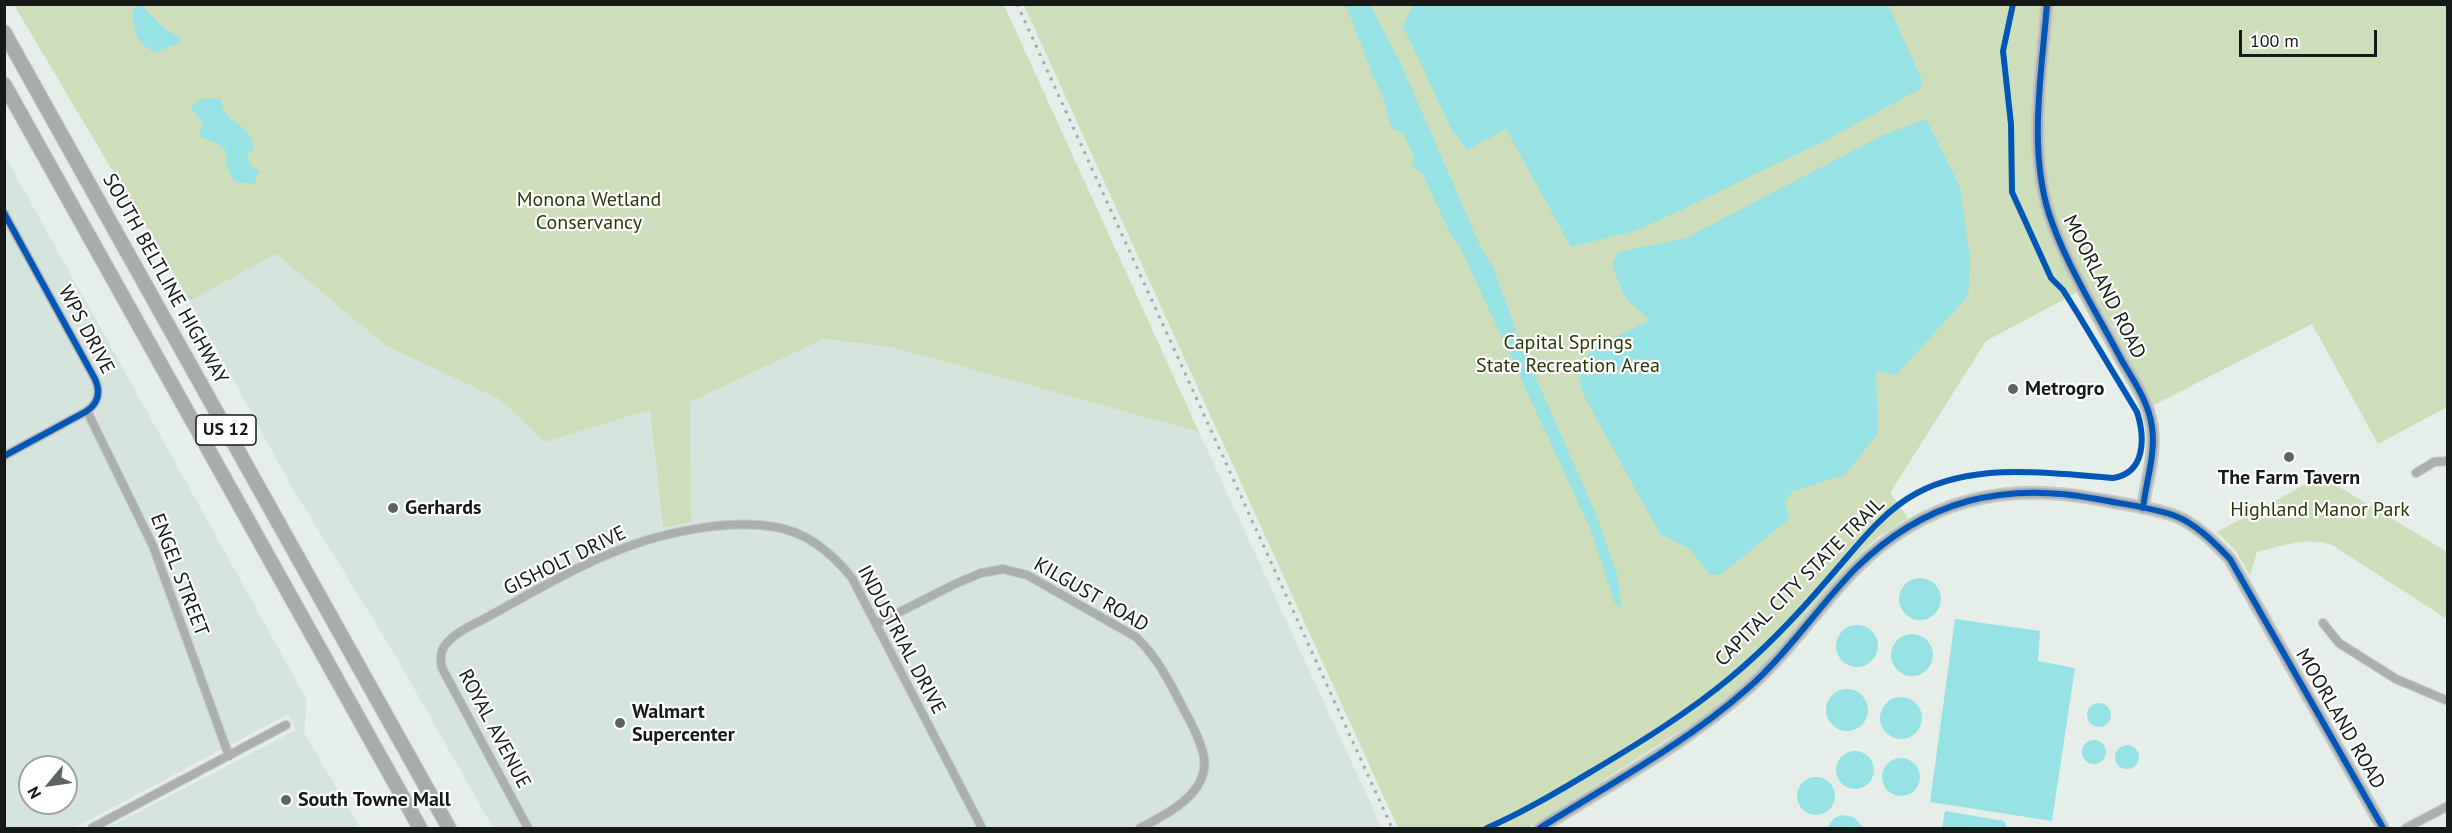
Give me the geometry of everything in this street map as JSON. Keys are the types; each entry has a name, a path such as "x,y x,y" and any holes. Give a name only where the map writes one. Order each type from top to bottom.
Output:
{"highway":[{"name":"SOUTH BELTLINE HIGHWAY","path":"4,32 449,828"},
{"name":"US 12","path":"4,84 420,828"},
{"path":"401,743 455,828"},
{"path":"379,755 413,828"}],"street":[{"name":"MOORLAND ROAD","path":"2047,4 2038,122 2043,188 2049,213 2062,248 2139,390 2152,425 2154,446 2143,508"},
{"name":"WPS DRIVE","path":"4,213 97,384 97,399 87,411"},
{"path":"4,456 87,411"},
{"name":"ENGEL STREET","path":"87,411 153,546 229,756"},
{"path":"2416,473 2434,462 2448,461"},
{"name":"MOORLAND ROAD","path":"1540,828 1686,737 1746,690 1778,659 1855,569 1901,531 1954,504 1987,496 2038,491 2069,494 2174,516 2208,536 2230,559 2383,828"},
{"name":"GISHOLT DRIVE","path":"445,644 498,612 613,552 668,535 720,525 744,525"},
{"name":"INDUSTRIAL DRIVE","path":"744,525 774,526 793,531 824,549 852,578 982,828"},
{"name":"KILGUST ROAD","path":"876,624 955,584 981,573 1003,569 1027,575 1136,637 1151,651 1165,673 1193,726 1204,754 1202,773 1192,795 1165,816 1140,828"},
{"path":"2324,623 2339,643 2396,679 2448,701"},
{"name":"ROYAL AVENUE","path":"445,644 441,653 442,668 528,828"},
{"path":"92,828 286,725"},
{"path":"2406,828 2448,806"}],"shaded area":[{"path":"4,154 307,700 304,732 360,828 108,828 296,730 288,714 74,828 5,828"},
{"path":"276,254 386,346 499,399 545,442 650,410 663,528 691,522 690,402 824,339 891,347 1199,432 1382,828 493,828 394,653 290,484 190,301"}],"green space":[{"name":"Monona Wetland Conservancy","path":"14,5 1004,5 1199,432 891,347 824,339 690,402 691,522 663,528 650,410 545,442 499,399 386,346 276,254 190,301"},
{"name":"Capital Springs State Recreation Area","path":"1024,5 2447,5 2447,407 2378,444 2312,324 2154,405 2089,286 1986,341 1890,493 1908,518 1877,538 1851,562 1770,659 1753,676 1698,720 1528,828 1398,828"},
{"name":"Highland Manor Park","path":"2321,476 2447,552 2447,619 2332,545 2323,542 2294,543 2257,552 2250,575 2235,550 2217,532"}],"water":[{"path":"141,5 165,29 182,39 177,44 155,52 144,45 136,32 132,14 136,6"},
{"path":"1346,5 1370,5 1400,62 1482,250 1493,267 1521,345 1596,514 1618,577 1621,607 1617,606 1614,601 1590,528 1460,247 1452,237 1423,175 1410,165 1414,163 1414,157 1403,133 1393,129 1390,124 1382,94"},
{"path":"1413,5 1888,5 1922,80 1920,89 1828,139 1679,211 1635,231 1571,247 1506,129 1467,150 1452,130 1403,26"},
{"path":"203,98 221,99 227,115 249,134 253,150 247,155 250,165 260,172 255,184 235,182 226,166 226,150 199,136 203,123 190,107"},
{"path":"1926,119 1960,187 1970,258 1968,296 1896,375 1876,371 1878,433 1845,475 1793,491 1785,502 1789,519 1720,575 1710,575 1690,549 1660,534 1583,394 1577,370 1593,348 1650,320 1625,298 1612,265 1618,252 1686,238 1881,136"},
{"path":"1920,578 1928,579 1935,584 1940,591 1940,607 1935,614 1928,619 1920,620 1912,619 1905,614 1900,607 1899,599 1900,591 1905,584 1912,579"},
{"path":"1955,619 2040,631 2038,661 2075,668 2052,821 1930,802"},
{"path":"1857,625 1865,626 1872,631 1877,638 1877,654 1872,661 1865,666 1857,667 1849,666 1842,661 1837,654 1836,646 1837,638 1842,631 1849,626"},
{"path":"1912,634 1920,635 1927,640 1932,647 1932,663 1927,670 1920,675 1912,676 1904,675 1897,670 1892,663 1891,655 1892,647 1897,640 1904,635"},
{"path":"1847,689 1855,690 1862,695 1867,702 1867,718 1862,725 1855,730 1847,731 1839,730 1832,725 1827,718 1826,710 1827,702 1832,695 1839,690"},
{"path":"1901,697 1909,698 1916,703 1921,710 1921,726 1916,733 1909,738 1901,739 1893,738 1886,733 1881,726 1880,718 1881,710 1886,703 1893,698"},
{"path":"2099,703 2107,707 2111,715 2107,723 2099,727 2091,723 2087,715 2091,707"},
{"path":"2094,740 2102,744 2106,752 2102,760 2094,764 2086,760 2082,752 2086,744"},
{"path":"2127,745 2135,749 2139,757 2135,765 2127,769 2119,765 2115,757 2119,749"},
{"path":"1855,751 1862,752 1868,757 1873,763 1873,777 1868,783 1862,788 1855,789 1848,788 1842,783 1837,777 1836,770 1837,763 1842,757 1848,752"},
{"path":"1901,758 1908,759 1914,764 1919,770 1919,784 1914,790 1908,795 1901,796 1894,795 1888,790 1883,784 1882,777 1883,770 1888,764 1894,759"},
{"path":"1816,777 1823,778 1829,783 1834,789 1834,803 1829,809 1823,814 1816,815 1809,814 1803,809 1798,803 1797,796 1798,789 1803,783 1809,778"},
{"path":"1945,811 2004,821 2007,828 1942,828"},
{"path":"1842,815 1854,817 1864,828 1827,828 1834,818"}],"railway":[{"path":"1017,4 1392,828"}],"cycle path":[{"name":"CAPITAL CITY STATE TRAIL","path":"1487,828 1544,799 1616,757 1699,702 1743,667 1781,630 1880,521 1917,493 1939,483 1988,473 2039,472 2113,478 2124,475 2137,462 2142,443 2137,412 2063,290 2051,278 2012,192 2011,124 2003,51 2013,4"},
{"path":"2047,4 2038,109 2039,162 2043,189 2049,214 2064,252 2148,409 2153,447 2143,508"},
{"path":"4,213 95,379 98,393 96,401 87,411 4,456"},
{"path":"1540,828 1673,746 1723,709 1762,675 1856,568 1882,545 1910,526 1967,501 1998,495 2030,493 2063,494 2164,512 2189,523 2217,546 2230,559 2383,828"}],"place":[{"name":"Metrogro","path":"2013,389"},
{"name":"The Farm Tavern","path":"2289,457"},
{"name":"Gerhards","path":"393,508"},
{"name":"Walmart Supercenter","path":"620,723"},
{"name":"South Towne Mall","path":"286,800"}]}
